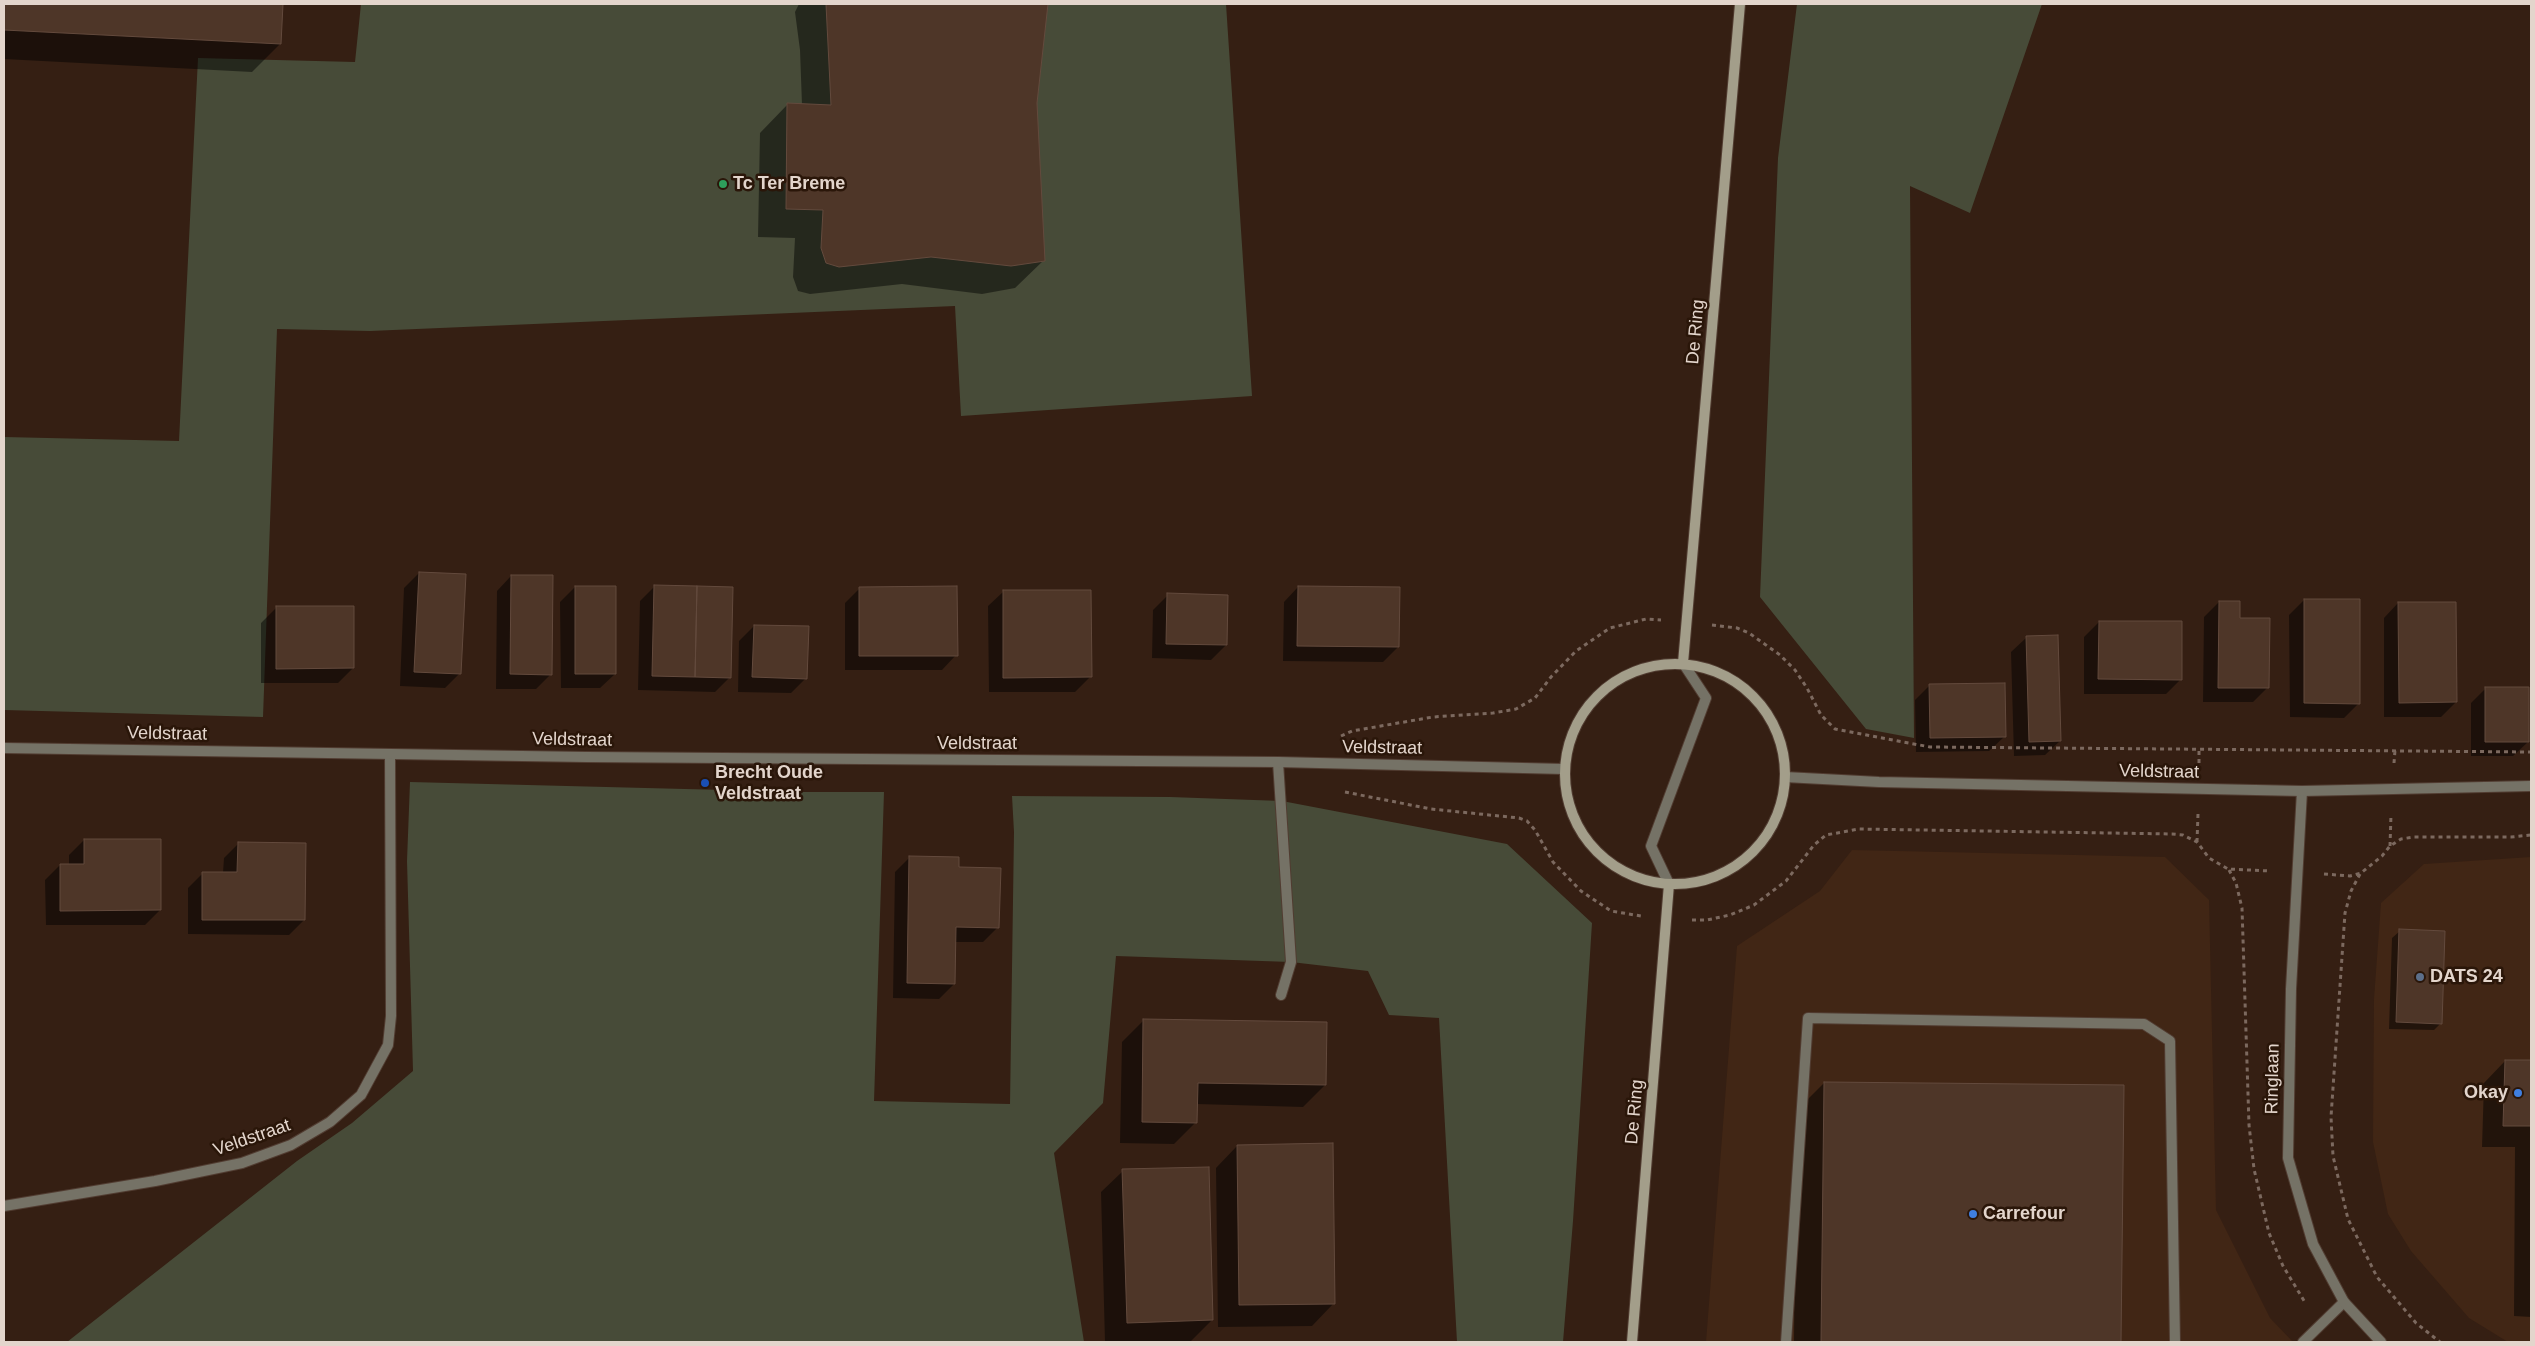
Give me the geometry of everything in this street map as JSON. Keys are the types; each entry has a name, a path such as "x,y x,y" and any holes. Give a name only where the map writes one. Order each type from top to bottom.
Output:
{"main road":[{"name":"De Ring","path":"1683,663 1740,4"},
{"path":"1683,663 1709,669 1740,685 1764,710 1780,740 1785,776 1779,809 1764,840 1739,864 1708,879 1669,884 1640,879 1610,863 1586,838 1570,808 1564,769 1570,739 1586,708 1611,684 1642,669 1683,663"},
{"name":"De Ring","path":"1632,1342 1669,884"}],"street":[{"path":"1669,884 1651,846 1706,698 1683,663"},
{"name":"Veldstraat","path":"4,748 390,754 1278,762 1564,769"},
{"name":"Veldstraat","path":"4,1206 155,1181 242,1163 291,1145 330,1122 361,1095 388,1045 391,1016 390,754"},
{"path":"1278,762 1291,962 1282,995"},
{"name":"Veldstraat","path":"1785,776 1879,782 2302,791 2531,786"},
{"name":"Ringlaan","path":"2302,791 2291,990 2288,1158 2313,1244 2344,1302 2381,1342"},
{"path":"1786,1342 1808,1018 2144,1024 2170,1041 2175,1342"},
{"path":"2303,1342 2344,1302"}],"path":[{"path":"1333,739 1352,731 1433,717 1493,713 1516,709 1535,698 1570,657 1610,628 1646,619 1737,628 1765,643 1795,670 1821,716 1835,729 1930,747 2531,752"},
{"path":"1341,791 1431,809 1519,818 1527,821 1535,830 1543,848 1566,878 1596,903 1611,911 1624,914 1667,919 1707,920 1730,915 1754,905 1786,880 1814,845 1826,836 1859,829 2172,834 2183,835 2197,842 2208,858 2228,869 2350,876 2361,874"},
{"path":"2440,1342 2416,1323 2377,1277 2348,1219 2333,1156 2331,1117 2345,913 2351,891 2361,874 2382,856 2390,846 2401,839 2414,836 2511,837 2531,835"}],"shaded area":[{"path":"1852,850 2165,857 2209,900 2216,1210 2270,1318 2293,1342 1706,1342 1737,946 1820,891"},
{"path":"2531,857 2531,1342 2508,1342 2469,1318 2411,1251 2388,1214 2373,1142 2374,999 2381,903 2424,864"}],"green space":[{"path":"361,4 1226,4 1252,396 961,416 955,306 370,331 277,329 263,717 4,710 4,437 179,441 198,58 355,62"},
{"path":"1797,4 2042,4 1970,213 1910,186 1914,738 1866,729 1760,597 1778,158"},
{"path":"410,782 803,792 884,792 874,1101 1010,1104 1014,832 1012,796 1170,797 1282,801 1507,844 1592,923 1573,1221 1563,1342 1457,1342 1439,1018 1389,1015 1368,971 1291,962 1116,956 1103,1103 1054,1153 1084,1342 67,1342 297,1161 352,1123 413,1071 407,861"}],"building":[{"path":"4,4 283,4 281,44 4,30"},
{"path":"826,4 1048,4 1037,103 1045,261 1011,266 931,257 839,267 826,263 821,248 823,210 786,209 787,103 831,105"},
{"path":"419,572 466,574 461,674 414,672"},
{"path":"511,575 553,575 552,675 510,674"},
{"path":"654,585 697,586 695,677 652,676"},
{"path":"575,586 616,586 616,674 575,674"},
{"path":"697,586 733,587 731,678 695,677"},
{"path":"957,586 958,656 859,656 859,587"},
{"path":"1298,586 1400,587 1399,647 1297,646"},
{"path":"1003,590 1091,590 1092,677 1003,678"},
{"path":"1167,593 1228,595 1227,645 1166,644"},
{"path":"2304,599 2360,599 2360,704 2304,703"},
{"path":"2219,601 2240,601 2240,618 2270,618 2269,688 2218,688"},
{"path":"2398,602 2456,602 2457,702 2399,703"},
{"path":"276,606 354,606 354,668 276,669"},
{"path":"2099,621 2182,621 2182,680 2098,679"},
{"path":"754,625 809,626 807,679 752,677"},
{"path":"2058,635 2061,741 2029,742 2026,636"},
{"path":"2005,683 2006,737 1930,738 1929,684"},
{"path":"2485,687 2529,687 2529,742 2485,742"},
{"path":"84,839 161,839 161,910 60,911 60,864 84,864"},
{"path":"238,842 306,843 305,920 202,920 202,872 237,872"},
{"path":"909,856 959,857 959,867 1001,868 999,928 956,927 955,984 907,983"},
{"name":"DATS 24","path":"2399,929 2445,931 2442,1024 2396,1022"},
{"path":"1143,1019 1327,1022 1326,1085 1198,1083 1197,1123 1142,1122"},
{"name":"Okay","path":"2505,1060 2531,1060 2531,1126 2503,1126"},
{"name":"Carrefour","path":"1824,1082 2124,1085 2121,1342 1821,1342"},
{"path":"1333,1143 1335,1304 1239,1305 1237,1145"},
{"path":"1209,1167 1213,1320 1127,1323 1122,1169"}],"place":[{"name":"Tc Ter Breme","path":"723,184"},
{"name":"Brecht Oude Veldstraat","path":"705,783"},
{"name":"DATS 24","path":"2420,977"},
{"name":"Okay","path":"2518,1093"},
{"name":"Carrefour","path":"1973,1214"}]}
